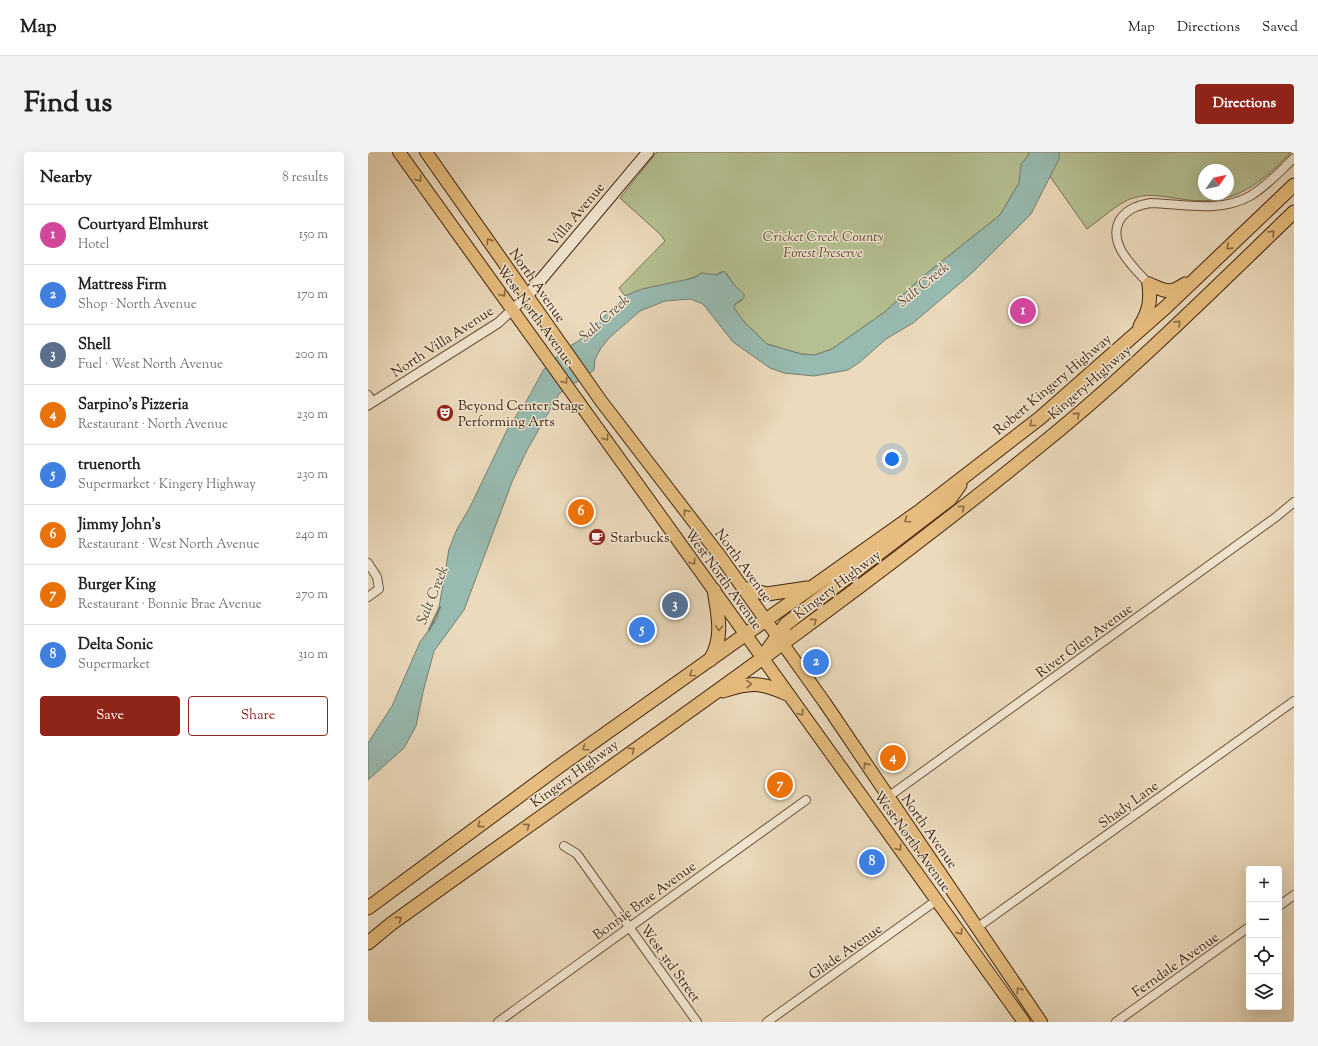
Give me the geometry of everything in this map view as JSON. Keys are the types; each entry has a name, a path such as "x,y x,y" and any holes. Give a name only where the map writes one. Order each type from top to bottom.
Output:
{"highway":[{"name":"Robert Kingery Highway","path":"813,587 921,510 1040,418 1136,334 1294,185"},
{"name":"Kingery Highway","path":"368,943 391,924 762,659 780,640 844,600 937,528 1050,438 1150,350 1294,212"},
{"path":"1149,284 1167,292 1173,291 1203,272"},
{"path":"1136,334 1148,311 1151,298 1149,284"},
{"path":"780,640 786,624 950,499 968,474"},
{"path":"743,588 767,594 776,594 813,587"},
{"name":"Kingery Highway","path":"368,908 557,768 708,663 745,634 813,587"},
{"path":"708,663 716,650 720,631 714,590"},
{"path":"712,694 744,684 774,688 787,694"}],"main road":[{"name":"West North Avenue","path":"399,152 514,309 787,694 938,900 1024,1022"},
{"name":"North Avenue","path":"426,152 601,401 766,620 978,927 1041,1022"},
{"name":"Villa Avenue","path":"527,296 648,152"}],"street":[{"path":"1149,284 1127,259 1118,243 1117,228 1125,213 1141,204 1151,203 1198,207 1240,200 1249,196 1266,184 1294,158"},
{"name":"North Villa Avenue","path":"370,401 498,323 527,296"},
{"name":"River Glen Avenue","path":"888,797 1276,517 1294,502"},
{"path":"368,563 377,577 378,589 368,597"},
{"name":"Shady Lane","path":"978,927 1294,701"},
{"name":"Bonnie Brae Avenue","path":"498,1022 806,800"},
{"name":"West 3rd Street","path":"564,846 577,854 697,1022"},
{"path":"1282,904 1294,895"},
{"name":"Glade Avenue","path":"767,1022 938,900"},
{"name":"Ferndale Avenue","path":"1116,1022 1246,929"}],"green space":[{"name":"Cricket Creek County Forest Preserve","path":"657,152 1291,152 1257,183 1234,195 1234,164 1198,164 1198,200 1212,200 1205,201 1188,200 1153,195 1140,196 1122,203 1087,229 1049,175 1019,183 1000,215 921,278 886,311 832,349 815,355 801,354 767,344 745,323 734,308 735,304 741,301 744,294 735,286 727,274 721,272 714,275 702,273 684,281 644,289 625,296 619,288 665,241 661,235 620,198"}],"water":[{"path":"1029,152 1059,152 1059,159 1031,214 972,273 913,323 886,339 860,362 848,370 814,376 784,373 770,368 733,342 703,304 690,299 665,301 640,311 609,338 595,359 594,370 582,380 572,384 559,394 527,450 512,482 464,610 434,651 416,726 404,748 368,780 368,743 392,706 420,642 437,619 449,549 457,529 469,509 509,426 527,400 544,369 565,349 580,340 625,296 642,289 694,278 702,273 717,275 724,271 735,286 744,294 744,298 735,304 734,308 745,323 767,344 801,354 815,355 832,349 886,311 921,278 1000,215 1019,183 1021,164 1028,156"}],"waterway":[{"name":"Salt Creek","path":"429,630 440,607"}],"place":[{"name":"Courtyard Elmhurst","path":"1023,311"},
{"name":"Beyond Center Stage Performing Arts","path":"445,413"},
{"name":"Jimmy John's","path":"581,512"},
{"name":"Starbucks","path":"597,537"},
{"name":"Shell","path":"675,605"},
{"name":"truenorth","path":"642,630"},
{"name":"Mattress Firm","path":"816,662"},
{"name":"Sarpino's Pizzeria","path":"893,758"},
{"name":"Burger King","path":"780,785"},
{"name":"Delta Sonic","path":"872,862"}]}
